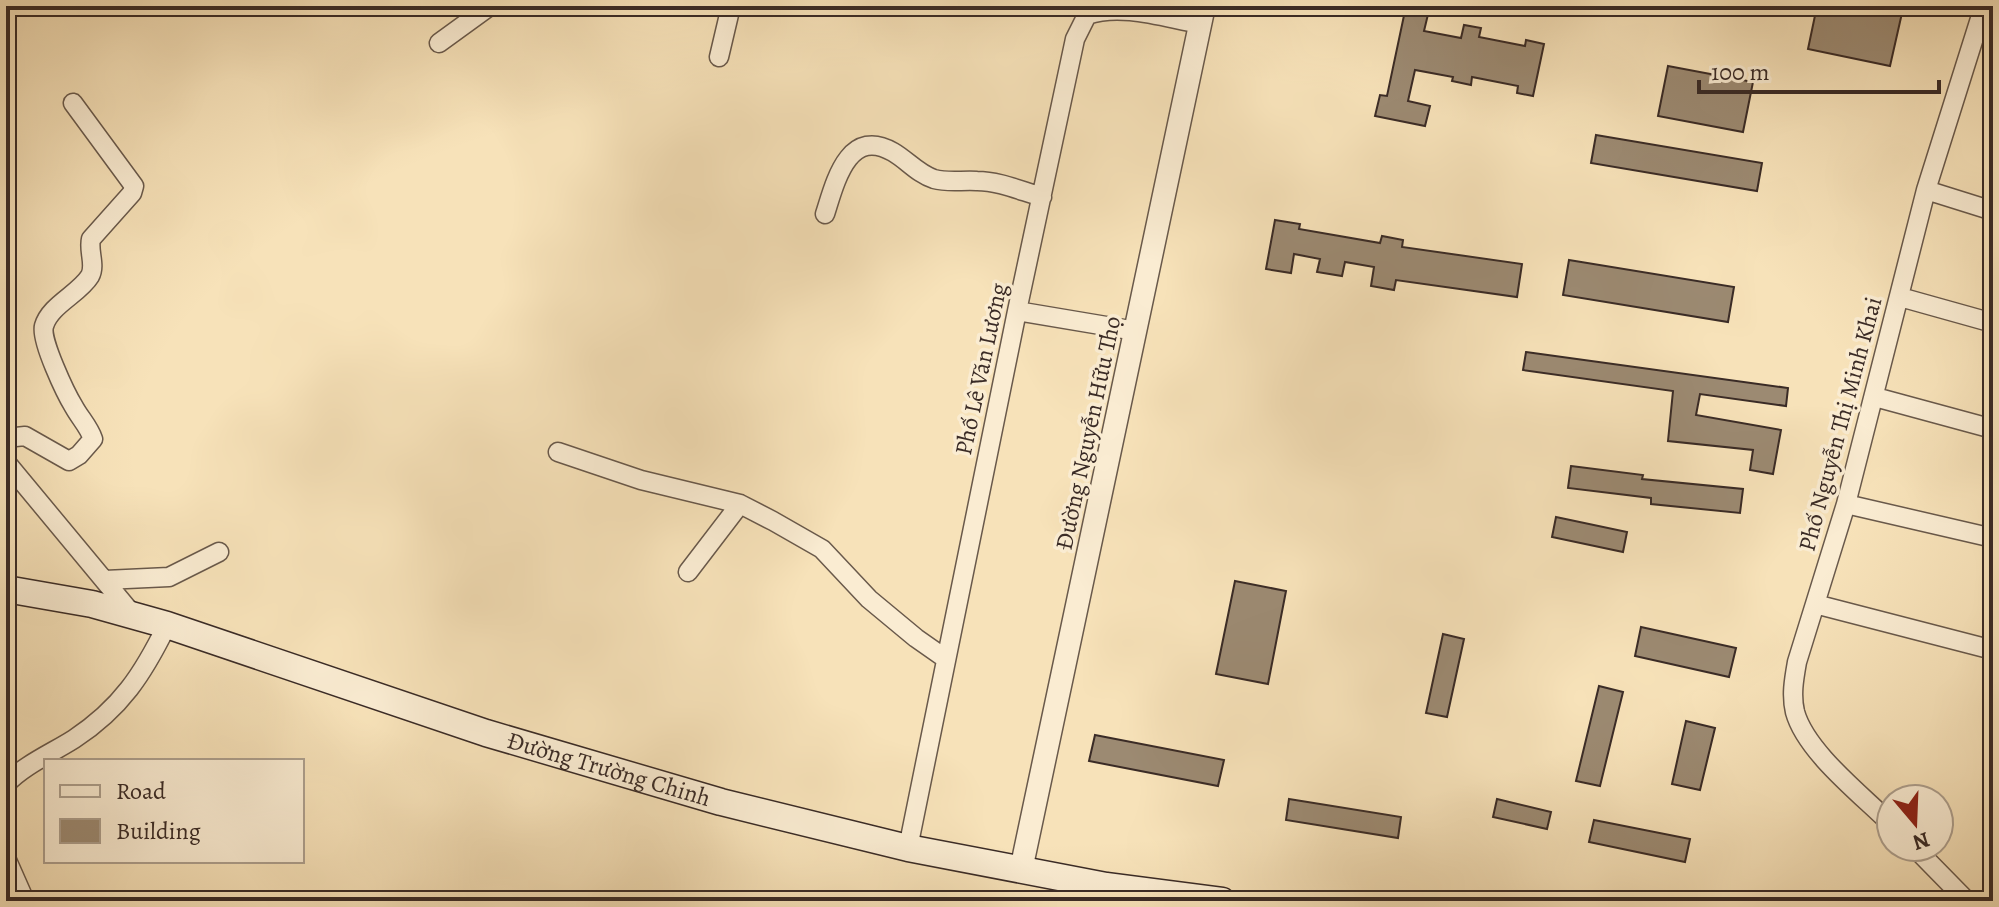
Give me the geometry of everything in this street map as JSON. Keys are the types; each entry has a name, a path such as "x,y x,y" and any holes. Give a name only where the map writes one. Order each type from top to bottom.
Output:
{"main road":[{"name":"Đường Trường Chinh","path":"6,589 92,604 167,625 560,757 721,802 908,848 1106,886 1222,901"}],"street":[{"path":"439,43 490,6"},
{"path":"719,57 731,6"},
{"name":"Phố Nguyễn Thị Minh Khai","path":"1875,808 1812,744 1796,715 1793,686 1797,662 1875,397 1926,190 1984,6"},
{"name":"Phố Lê Văn Lương","path":"908,848 1075,39 1087,15 1110,11 1202,15"},
{"name":"Đường Nguyễn Hữu Thọ","path":"1021,870 1202,15"},
{"path":"6,438 25,436 69,461 93,439 65,391 44,337 44,326 90,276 93,267 91,239 132,193 134,186 73,103"},
{"path":"825,214 845,160 853,152 874,146 892,151 935,180 979,181 1042,197"},
{"path":"1926,190 1993,211"},
{"path":"1900,297 1993,323"},
{"path":"1017,311 1136,331"},
{"path":"1875,397 1993,429"},
{"path":"558,452 641,480 740,504 812,542 885,614 946,659"},
{"path":"6,462 133,615"},
{"path":"688,572 740,504"},
{"path":"1846,504 1993,538"},
{"path":"105,580 169,577 219,552"},
{"path":"1815,604 1993,650"},
{"path":"6,784 95,724 112,708 139,679 167,625"},
{"path":"6,858 25,901"},
{"path":"1930,863 1967,901"}],"building":[{"path":"1406,6 1430,6 1424,31 1461,38 1464,25 1481,28 1479,37 1525,46 1526,40 1544,44 1533,96 1517,93 1518,86 1472,77 1471,85 1452,81 1453,77 1415,70 1408,101 1430,106 1425,126 1375,116 1380,95 1387,96"},
{"path":"1817,6 1867,6 1902,13 1890,66 1808,49"},
{"path":"1668,66 1753,82 1743,132 1658,116"},
{"path":"1596,135 1762,163 1757,191 1591,163"},
{"path":"1275,220 1300,224 1299,229 1380,243 1382,236 1403,240 1402,247 1522,264 1517,297 1396,280 1394,290 1371,286 1374,267 1345,262 1342,276 1317,272 1320,259 1294,254 1291,273 1266,269"},
{"path":"1569,260 1734,287 1728,322 1563,295"},
{"path":"1526,352 1788,388 1786,406 1700,394 1696,415 1781,430 1773,474 1750,470 1753,450 1668,441 1673,391 1523,370"},
{"path":"1571,466 1643,475 1642,479 1743,489 1740,513 1651,504 1651,498 1568,488"},
{"path":"1556,517 1627,532 1623,552 1552,537"},
{"path":"1235,581 1286,591 1268,684 1216,674"},
{"path":"1641,627 1736,648 1729,677 1635,656"},
{"path":"1443,634 1464,639 1447,717 1426,713"},
{"path":"1599,686 1623,692 1600,786 1576,781"},
{"path":"1686,721 1715,728 1700,790 1672,784"},
{"path":"1095,735 1224,760 1218,786 1089,761"},
{"path":"1289,799 1401,817 1398,838 1286,820"},
{"path":"1497,799 1551,812 1547,829 1493,817"},
{"path":"1594,820 1690,839 1685,862 1589,842"}]}
